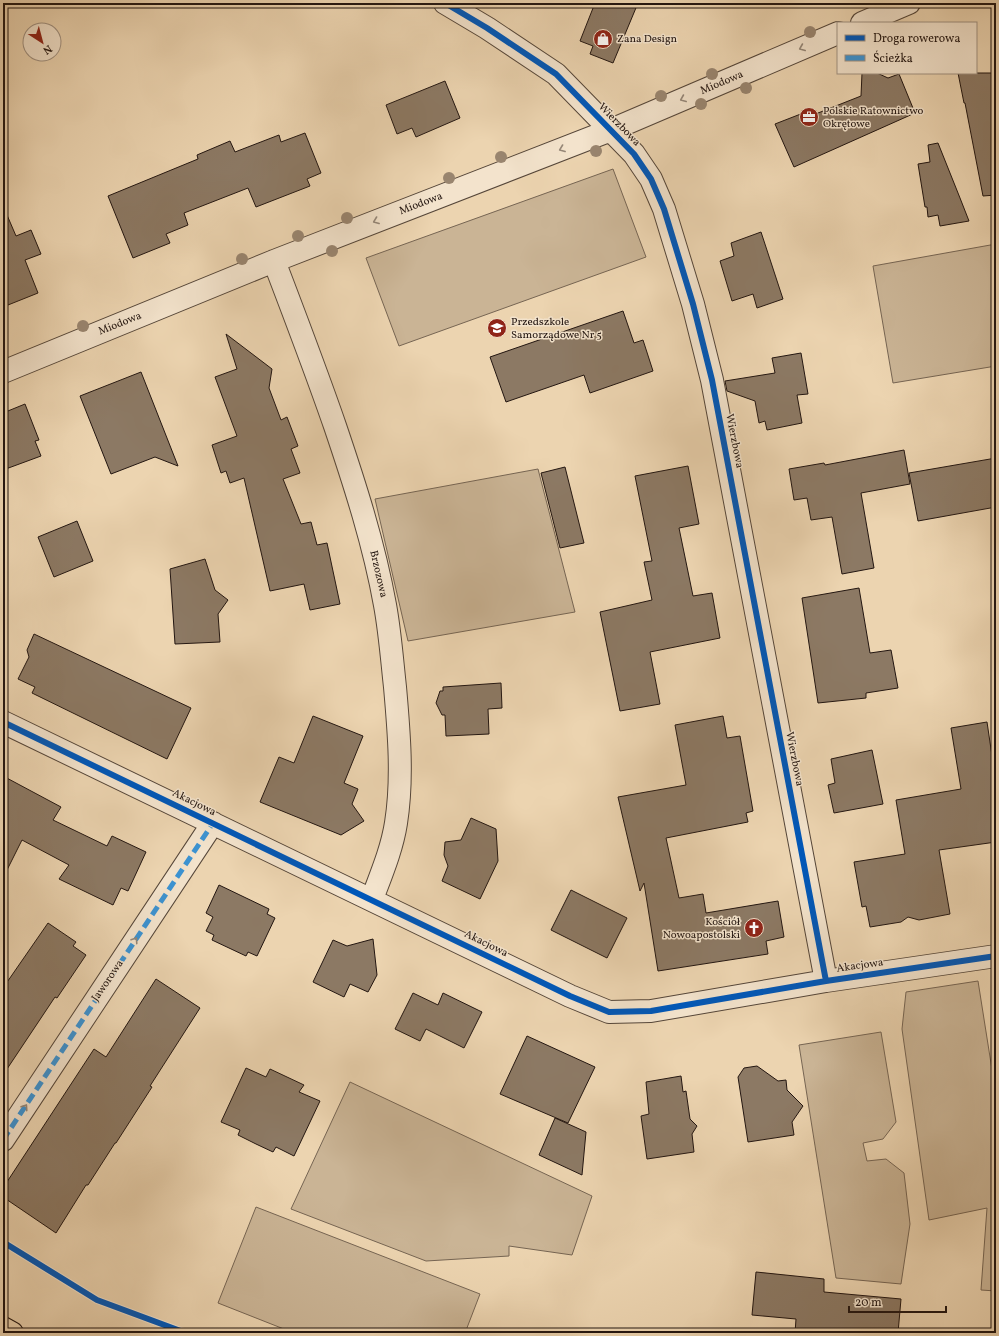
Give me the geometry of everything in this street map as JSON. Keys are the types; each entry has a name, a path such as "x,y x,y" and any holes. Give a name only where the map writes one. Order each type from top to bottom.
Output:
{"main road":[{"path":"3,1328 12,1333"}],"street":[{"name":"Wierzbowa","path":"445,3 487,28 556,74 634,154 651,178 664,209 697,319 712,380 826,981"},
{"path":"864,22 909,3"},
{"name":"Miodowa","path":"3,372 274,261 611,130 837,33"},
{"name":"Brzozowa","path":"274,261 311,358 353,477 374,552 385,605 398,724 400,779 396,824 385,866 372,899"},
{"name":"Akacjowa","path":"3,722 570,996 609,1012 651,1011 826,981 996,956"},
{"name":"Jaworowa","path":"3,1140 213,823"}],"shaded area":[{"path":"613,169 646,257 399,346 366,258"},
{"path":"996,244 996,366 893,383 873,266"},
{"path":"538,469 575,612 408,641 375,499"},
{"path":"978,981 996,1095 996,1291 981,1290 987,1208 929,1220 902,1029 906,992"},
{"path":"881,1032 896,1122 883,1139 863,1143 867,1161 886,1159 904,1173 910,1224 901,1284 836,1278 799,1045"},
{"path":"350,1082 592,1196 572,1255 509,1246 509,1256 426,1261 291,1209"},
{"path":"256,1207 480,1294 465,1333 294,1333 218,1303"}],"building":[{"path":"595,3 638,3 613,63 590,54 593,46 580,41"},
{"path":"996,73 996,195 983,196 958,74"},
{"path":"862,74 879,74 888,78 899,74 915,113 794,167 775,124 811,110 813,115 861,96"},
{"path":"445,81 460,118 416,137 412,128 397,134 386,105"},
{"path":"305,133 321,173 307,179 310,186 256,207 248,188 184,213 188,225 166,234 170,243 133,258 108,196 198,159 197,155 230,141 235,152 279,135 281,142"},
{"path":"938,143 969,221 940,226 938,215 928,217 918,164 930,162 928,145"},
{"path":"3,208 16,236 31,230 41,254 25,260 38,293 3,307"},
{"path":"761,232 783,299 757,308 753,294 732,301 720,261 734,256 731,243"},
{"path":"623,311 634,343 643,340 653,371 590,393 584,375 506,402 490,357"},
{"path":"226,334 272,369 269,388 281,420 287,417 298,446 291,449 300,473 283,479 301,524 311,522 317,545 327,543 340,604 310,610 304,584 270,591 244,478 230,483 226,471 221,473 212,445 237,436 215,377 237,369"},
{"path":"801,353 808,394 797,395 802,423 767,430 765,421 759,423 755,401 727,391 725,381 775,373 772,358"},
{"path":"141,372 178,466 155,457 111,474 80,396"},
{"path":"25,404 39,440 35,441 41,456 3,470 3,413"},
{"path":"904,450 910,484 861,493 874,568 842,574 832,517 811,520 807,498 794,500 789,469 824,463 825,465"},
{"path":"996,458 996,507 918,521 909,473"},
{"path":"688,466 699,524 679,528 693,596 712,593 720,638 650,652 660,704 620,711 600,612 652,600 644,562 652,561 635,476"},
{"path":"565,467 584,543 560,548 541,473"},
{"path":"77,521 93,561 54,577 38,537"},
{"path":"205,559 215,590 228,600 218,614 220,642 175,644 170,569"},
{"path":"859,588 870,653 891,650 898,688 866,693 866,698 818,703 802,598"},
{"path":"34,634 191,708 167,759 32,693 35,687 18,679 29,657 27,650"},
{"path":"501,683 502,708 488,709 489,734 446,736 445,715 442,715 436,703 440,691 443,691 443,687"},
{"path":"313,716 363,736 344,783 358,789 352,804 364,821 341,835 260,802 279,757 294,763"},
{"path":"723,716 727,738 740,736 753,811 746,813 748,822 666,838 679,898 703,894 706,913 778,901 784,937 766,941 768,954 658,971 644,883 640,891 618,797 686,785 675,725"},
{"path":"987,722 996,783 996,842 939,850 950,914 919,920 908,917 901,922 870,927 866,906 862,907 854,862 905,854 896,800 961,789 951,728"},
{"path":"872,750 883,804 834,813 828,785 835,783 831,759"},
{"path":"3,776 61,807 53,820 107,846 112,836 146,852 128,891 121,888 113,905 59,879 69,865 22,840 3,878"},
{"path":"471,818 496,829 498,861 480,899 442,881 448,866 444,855 445,842 461,840"},
{"path":"219,885 269,909 267,914 275,918 257,956 248,952 246,956 212,940 214,935 206,931 213,917 206,913"},
{"path":"571,890 627,918 607,958 551,930"},
{"path":"48,923 76,942 73,946 86,955 57,998 55,997 3,1075 3,988"},
{"path":"373,939 377,975 368,992 350,984 344,997 313,982 333,940 347,946"},
{"path":"156,979 200,1008 150,1086 152,1087 88,1185 86,1185 56,1233 3,1197 3,1188 94,1049 106,1057"},
{"path":"413,993 438,1005 443,993 482,1012 464,1048 426,1029 420,1041 395,1029"},
{"path":"527,1036 595,1067 568,1123 500,1094"},
{"path":"757,1066 778,1081 786,1080 787,1090 803,1106 792,1122 794,1135 748,1142 738,1077 744,1068"},
{"path":"246,1068 266,1077 270,1069 304,1085 299,1092 320,1101 294,1156 276,1147 273,1152 238,1135 240,1130 221,1122"},
{"path":"681,1076 683,1092 686,1091 690,1119 697,1126 692,1134 694,1152 647,1159 641,1116 649,1114 646,1082"},
{"path":"555,1118 586,1132 582,1175 539,1155"},
{"path":"756,1272 824,1279 824,1292 901,1299 898,1333 795,1333 796,1319 752,1315"}],"marked path":[{"path":"3,1140 213,823"}],"cycle path":[{"path":"445,3 487,28 556,74 634,154 651,179 664,209 693,304 712,380 826,981"},
{"path":"3,722 570,996 609,1012 651,1011 826,981 996,956"},
{"path":"3,1242 97,1300 186,1333"}],"place":[{"name":"Zana Design","path":"603,39"},
{"name":"Polskie Ratownictwo Okrętowe","path":"809,117"},
{"name":"Przedszkole Samorządowe Nr 5","path":"497,328"},
{"name":"Kościół Nowoapostolski","path":"754,928"}]}
